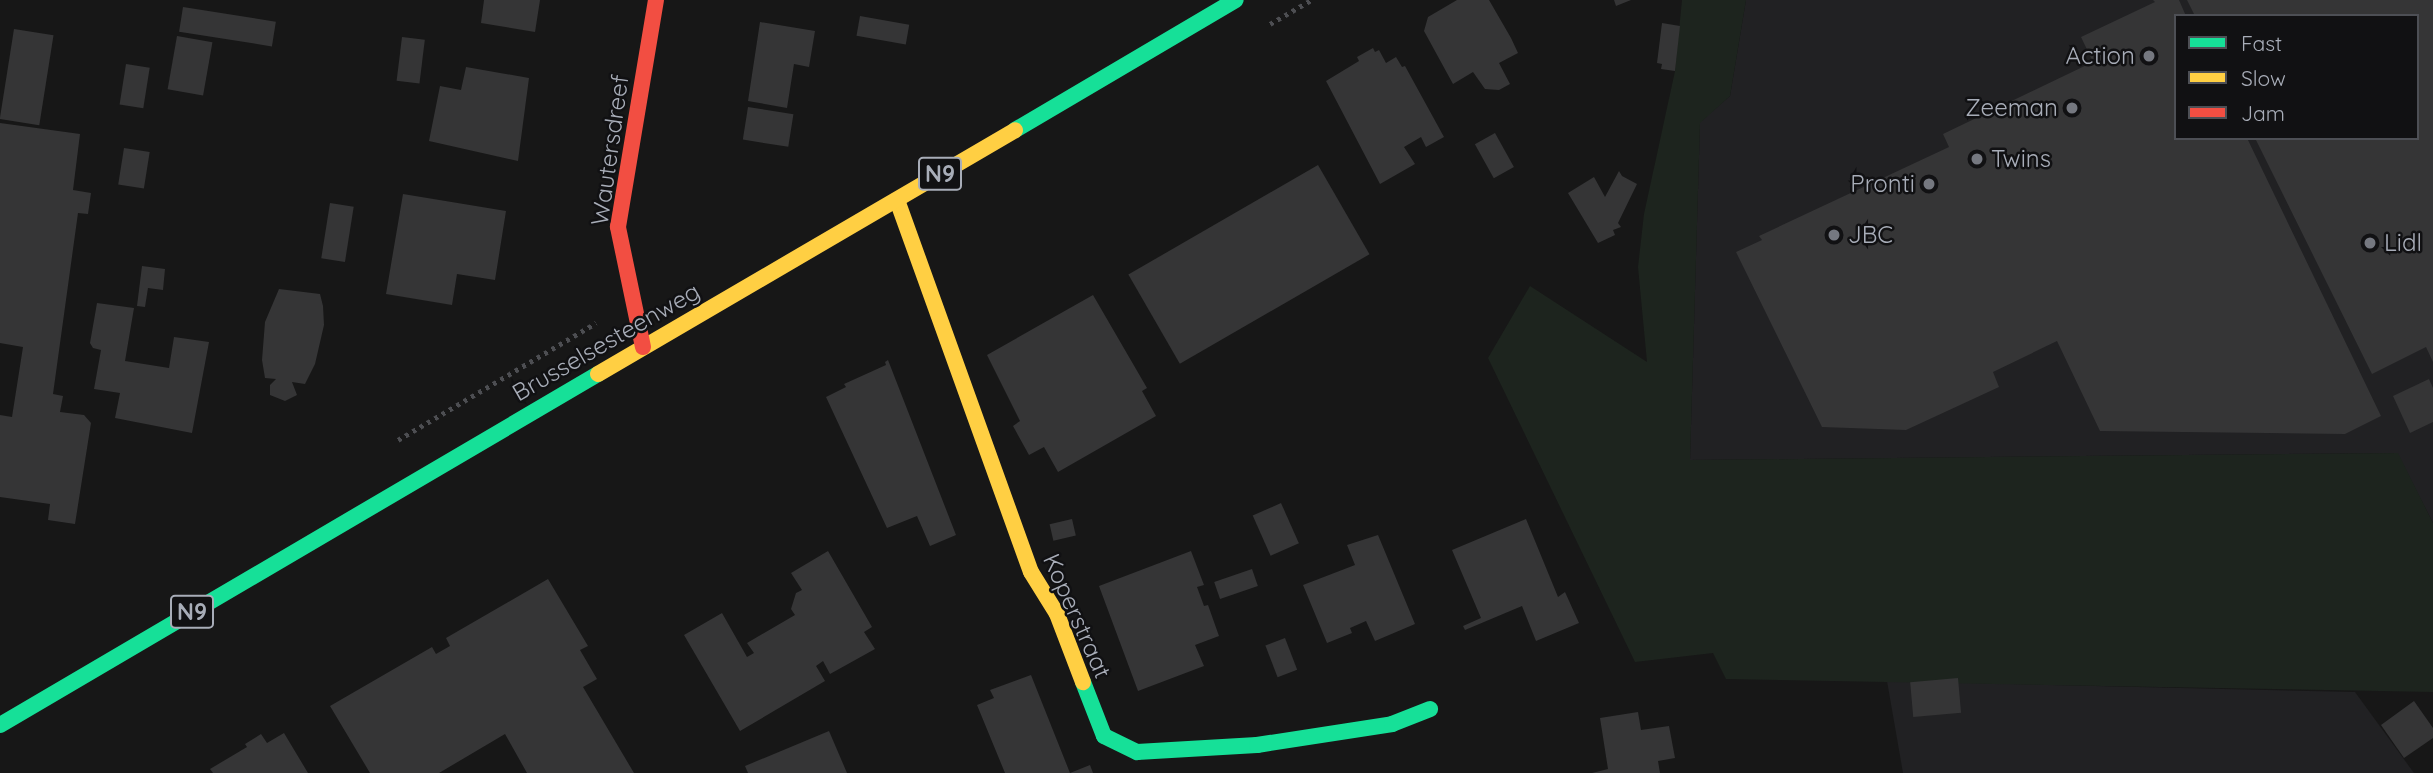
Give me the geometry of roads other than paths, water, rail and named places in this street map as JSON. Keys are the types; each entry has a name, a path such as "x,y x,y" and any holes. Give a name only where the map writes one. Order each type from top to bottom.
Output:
{"main road":[{"name":"Wautersdreef","path":"643,347 618,227 656,0"},
{"name":"Brusselsesteenweg","path":"0,725 1236,0"},
{"name":"Koperstraat","path":"897,200 1031,572 1057,614 1104,736 1137,752 1257,745 1392,724 1430,709"}],"place":[{"name":"Action","path":"2149,56"},
{"name":"Zeeman","path":"2072,108"},
{"name":"Twins","path":"1977,159"},
{"name":"Pronti","path":"1929,184"},
{"name":"JBC","path":"1834,235"},
{"name":"Lidl","path":"2370,243"}]}
